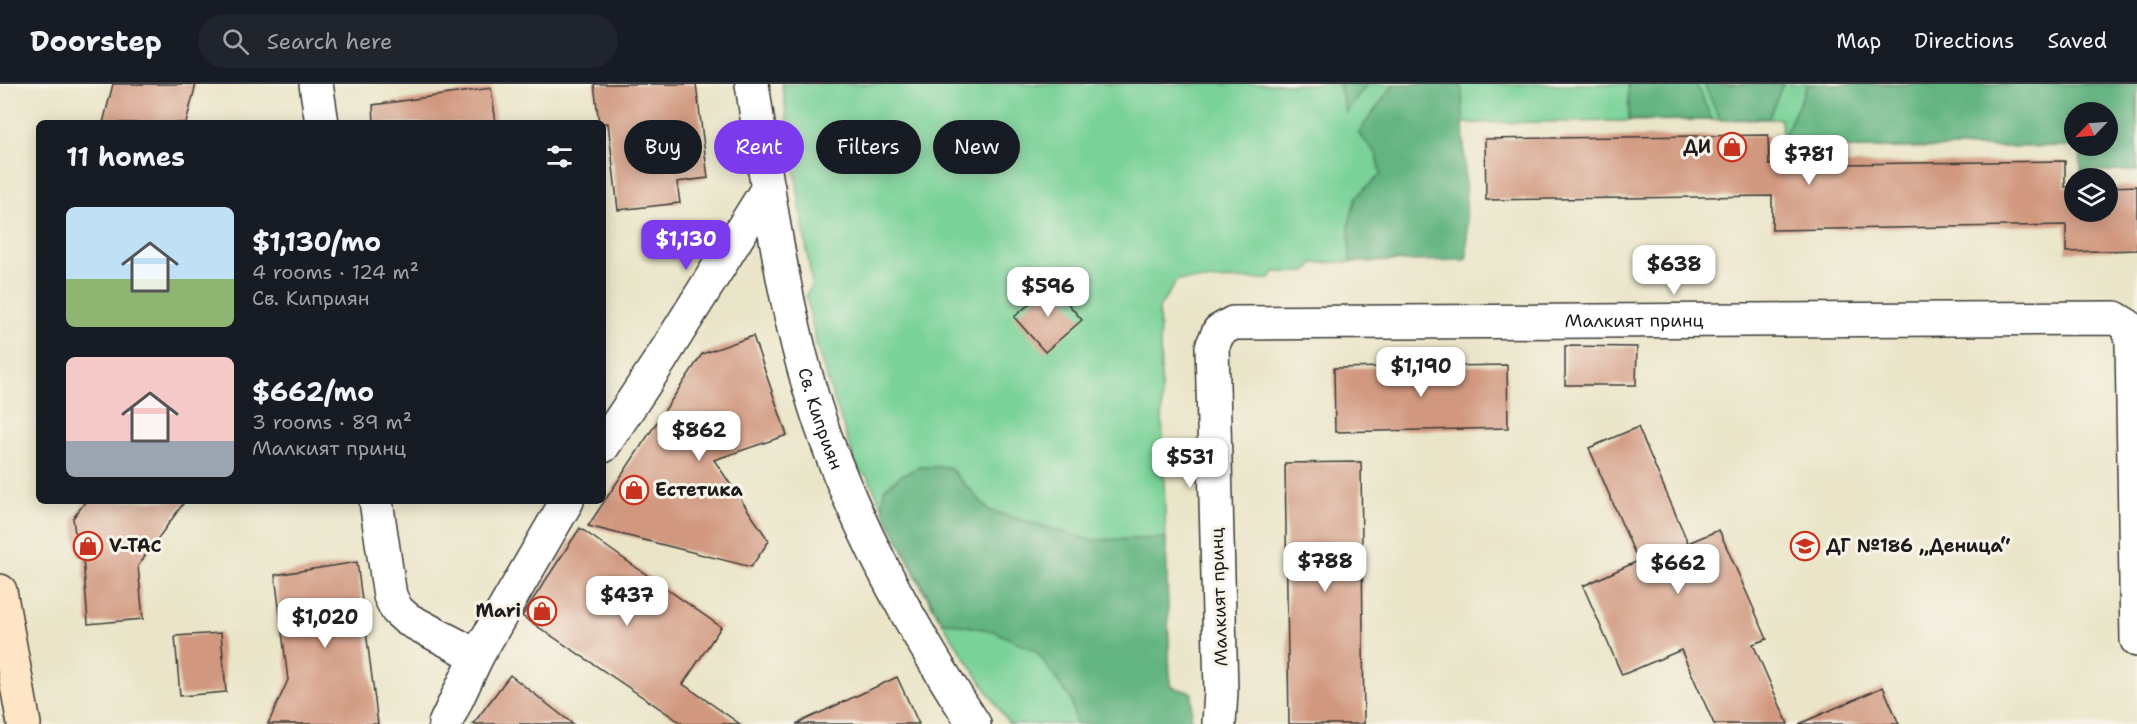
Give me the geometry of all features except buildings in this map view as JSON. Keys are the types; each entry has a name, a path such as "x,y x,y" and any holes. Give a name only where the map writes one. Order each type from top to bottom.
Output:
{"main road":[{"path":"0,591 24,724"}],"street":[{"path":"316,84 322,120"},
{"name":"Св. Киприян","path":"752,84 783,276 801,357 826,438 859,520 906,615 974,724"},
{"path":"606,442 661,359 768,188"},
{"name":"Малкият принц","path":"1219,724 1221,691 1212,347 1219,331 1233,323 2115,318 2128,326 2132,342 2137,640"},
{"path":"376,504 390,596 397,610 407,619 477,656"},
{"path":"445,724 477,656 565,504"}],"green space":[{"path":"782,84 2137,84 2137,171 2103,156 2118,156 2118,102 2064,102 2064,146 1783,149 1781,119 1463,123 1466,259 1313,263 1305,272 1274,272 1270,279 1177,280 1159,308 1170,686 1192,693 1191,724 1009,724 941,621 920,585 868,477 859,471 818,351 806,295 812,285 795,174 804,174 804,120 787,120"},
{"path":"1339,84 1367,84 1346,113"},
{"path":"1394,84 1454,84 1462,89 1467,233 1467,256 1464,260 1350,262 1349,224 1356,197 1381,174 1377,155 1358,133"},
{"path":"1628,84 1696,84 1712,120 1629,120"},
{"path":"1704,84 1783,84 1769,118 1720,120"},
{"path":"1808,84 2137,84 2137,171 2118,171 2118,168 2081,168 2080,156 2118,156 2118,102 2064,102 2064,146 1783,149 1783,138"},
{"path":"919,467 949,467 989,510 1090,540 1166,538 1170,686 1192,693 1191,724 1076,724 1071,700 1036,651 993,631 941,621 883,510 884,489 902,475"}],"place":[{"name":"ДИ","path":"1732,147"},
{"name":"Естетика","path":"634,490"},
{"name":"V-TAC","path":"88,546"},
{"name":"ДГ №186 „Деница“","path":"1805,546"},
{"name":"Mari","path":"542,611"}]}
